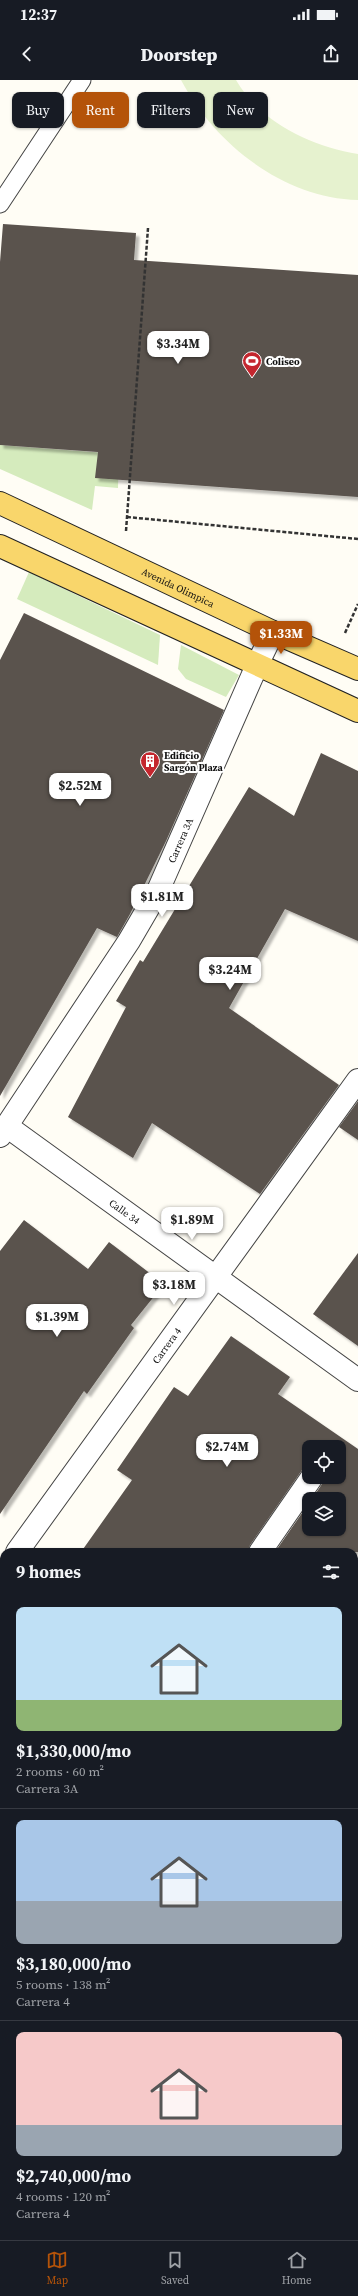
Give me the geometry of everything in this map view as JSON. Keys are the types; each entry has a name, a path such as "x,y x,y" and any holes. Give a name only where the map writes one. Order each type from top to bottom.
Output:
{"main road":[{"name":"Avenida Olimpica","path":"0,503 274,632 358,669"},
{"path":"0,546 258,663 358,711"}],"street":[{"name":"Carrera 3A","path":"4,1132 129,941 157,893 258,663 274,632"},
{"name":"Carrera 4","path":"21,1548 358,1080"},
{"name":"Calle 34","path":"4,1132 358,1380"},
{"path":"263,1548 307,1484"}],"lane":[{"path":"0,204 82,80"}],"path":[{"path":"126,539 148,228"},
{"path":"127,517 358,539"},
{"path":"344,636 358,604"}],"green space":[{"path":"181,80 236,80 244,92 213,92 213,126 205,116 205,92 188,92"},
{"path":"268,116 289,130 305,138 323,145 358,154 358,200 330,197 303,189 278,178 254,163 232,146 215,128 268,128"},
{"path":"0,445 119,454 118,488 95,486 92,510 0,469"},
{"path":"29,572 160,635 158,665 17,599"},
{"path":"181,645 239,675 226,697 186,679 178,669"}],"building":[{"path":"3,224 136,233 134,260 358,275 358,497 95,478 98,452 0,445 0,262"},
{"name":"Edificio Sargón Plaza","path":"24,613 224,710 166,841 117,937 97,928 0,1096 0,660"},
{"path":"321,753 358,771 358,941 285,909 229,1008 339,1085 260,1194 152,1123 133,1158 68,1117 126,1007 116,1001 140,960 143,962 249,787 294,816"},
{"path":"358,1101 358,1140 339,1127"},
{"path":"24,1220 88,1269 109,1242 164,1284 131,1325 134,1328 87,1394 84,1391 0,1514 0,1251"},
{"path":"358,1253 358,1346 313,1314"},
{"path":"231,1336 290,1377 278,1394 345,1440 302,1440 302,1470 249,1548 84,1548 132,1480 117,1470 174,1387 188,1396"},
{"path":"346,1441 358,1449 358,1548 278,1548 302,1513 302,1536 346,1536 346,1492 317,1492 322,1484 346,1484"}],"place":[{"name":"Coliseo","path":"252,378"},
{"name":"Edificio Sargón Plaza","path":"150,778"}]}
